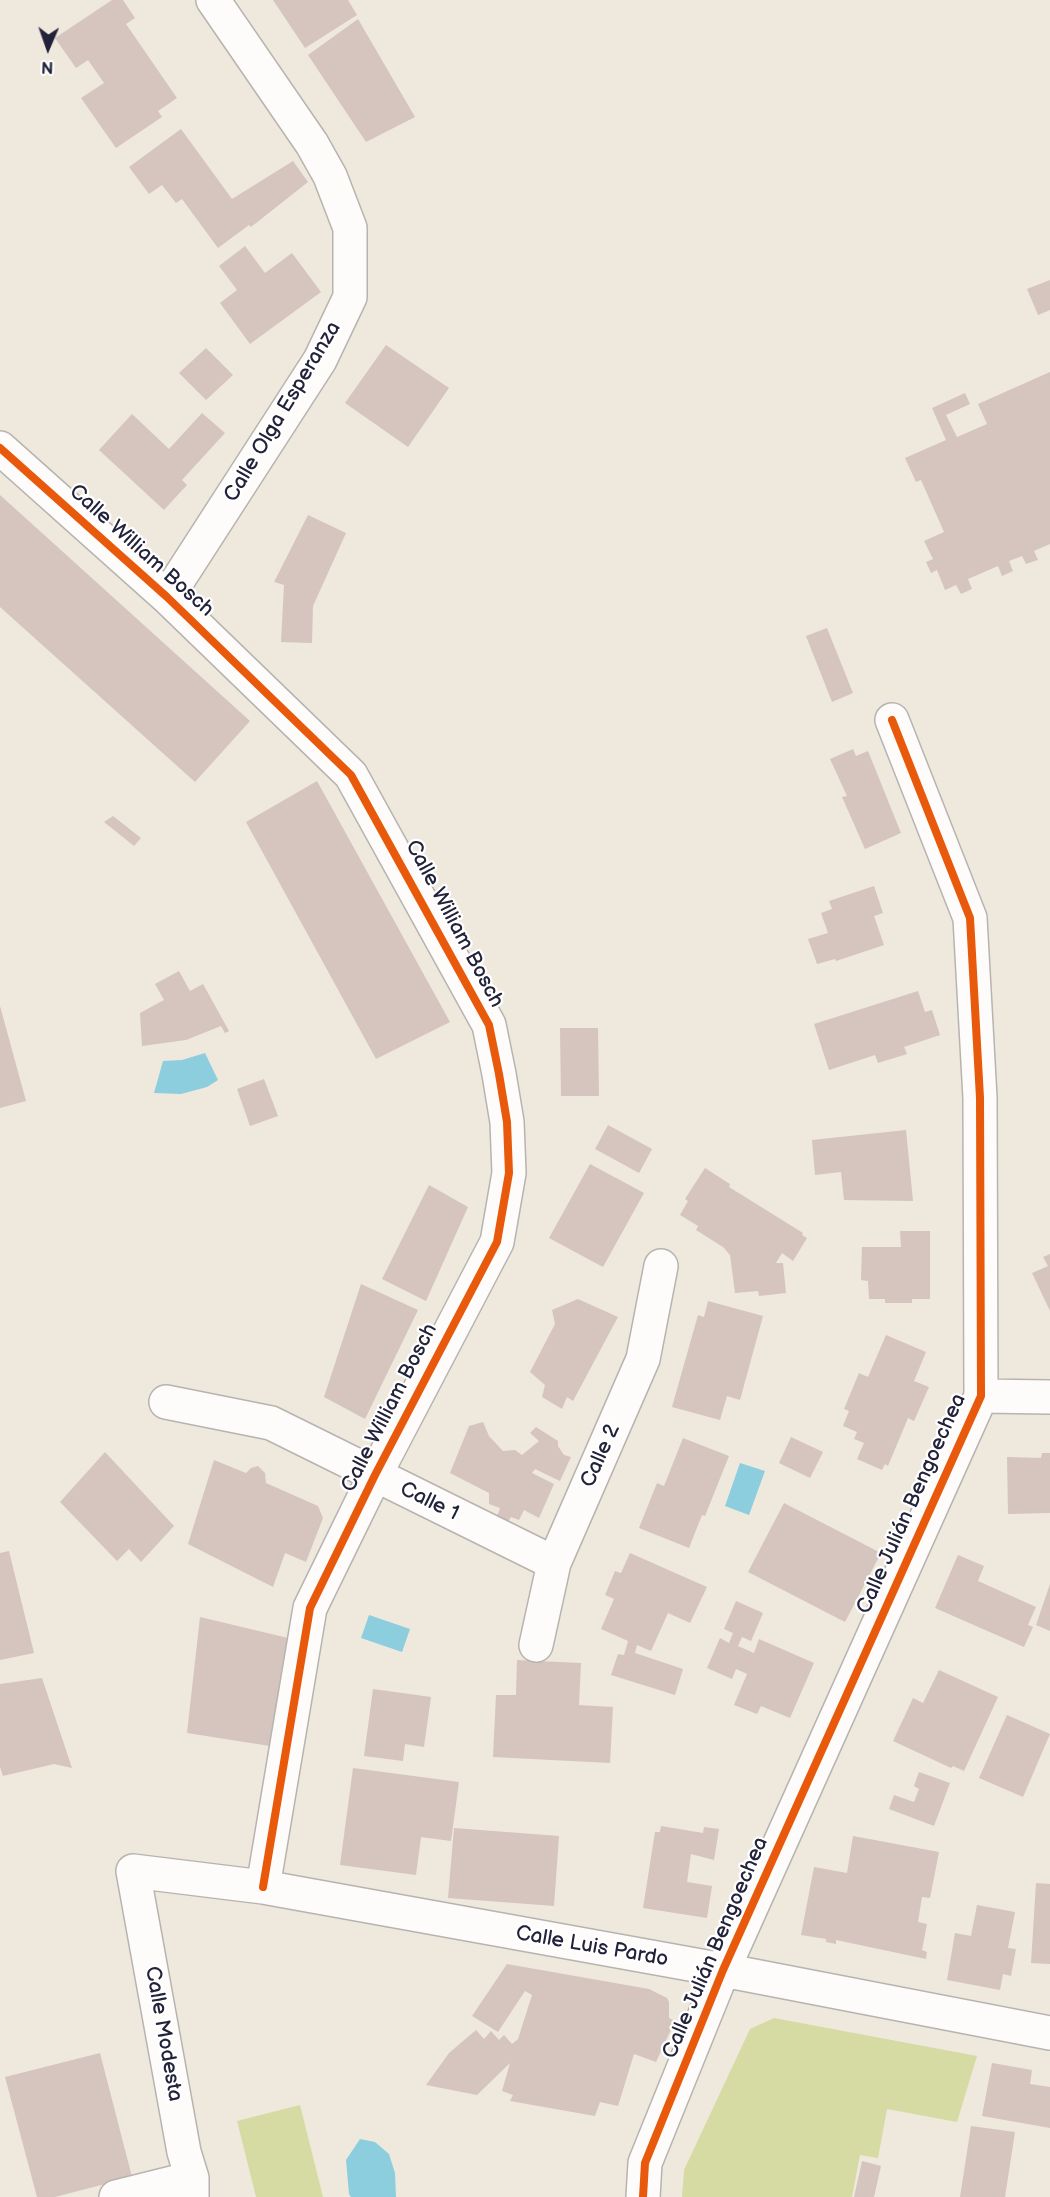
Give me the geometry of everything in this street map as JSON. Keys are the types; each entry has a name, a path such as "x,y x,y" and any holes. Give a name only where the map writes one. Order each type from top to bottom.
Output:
{"street":[{"name":"Calle Olga Esperanza","path":"167,597 320,360 350,297 352,262 350,228 330,176 312,144 213,0"},
{"name":"Calle William Bosch","path":"0,448 167,597 351,776 489,1025 507,1122 509,1173 497,1242 375,1475 310,1608 263,1887"},
{"name":"Calle Julián Bengoechea","path":"643,2197 645,2163 723,1970 981,1396 980,1098 970,918 892,720"},
{"name":"Calle 2","path":"536,1645 554,1563 643,1359 661,1266"},
{"path":"981,1396 1050,1397"},
{"name":"Calle 1","path":"166,1402 271,1423 554,1563"},
{"name":"Calle Luis Pardo","path":"133,1871 263,1887 723,1970 1050,2033"},
{"name":"Calle Modesta","path":"133,1871 192,2187"},
{"path":"116,2197 192,2187"}],"green space":[{"path":"774,2018 977,2056 957,2122 887,2109 878,2158 860,2155 852,2197 682,2197 684,2170 750,2029"},
{"path":"300,2105 323,2197 256,2197 237,2121"}],"water":[{"path":"205,1053 218,1080 207,1087 181,1094 154,1093 163,1061 182,1060"},
{"path":"740,1463 765,1471 749,1515 725,1506"},
{"path":"369,1615 410,1629 402,1652 361,1638"},
{"path":"360,2139 375,2142 389,2154 395,2173 396,2197 351,2197 349,2194 346,2160"}],"building":[{"path":"112,0 123,0 135,18 126,24 177,98 158,111 162,117 116,148 81,98 104,83 88,60 76,68 55,38"},
{"path":"273,0 348,0 357,15 305,48"},
{"path":"358,19 415,117 366,142 308,55"},
{"path":"181,129 232,199 293,161 308,182 251,227 249,225 218,248 182,199 176,203 162,185 149,194 129,167"},
{"path":"245,246 265,273 292,253 321,292 250,344 220,303 237,290 219,266"},
{"path":"1050,280 1050,310 1038,315 1027,289"},
{"path":"386,345 449,388 408,447 345,403"},
{"path":"206,348 233,375 206,400 179,373"},
{"path":"1050,372 1050,544 1034,551 1038,560 1026,564 1022,556 1009,561 1013,571 1002,576 998,566 968,579 972,589 961,594 956,585 945,590 937,570 931,573 926,562 933,559 924,541 944,532 921,480 916,482 905,458 946,440 932,408 965,393 970,404 946,415 957,437 987,424 978,404"},
{"path":"202,413 225,433 182,480 187,485 164,510 99,450 132,414 169,449"},
{"path":"0,495 250,721 195,782 0,607"},
{"path":"308,515 346,533 313,606 312,643 281,642 284,585 274,582"},
{"path":"827,628 853,693 832,702 806,636"},
{"path":"853,749 856,756 868,751 901,833 865,849 842,797 847,796 830,759"},
{"path":"317,781 450,1022 376,1059 246,822"},
{"path":"113,816 141,838 134,846 104,822"},
{"path":"874,886 883,913 874,916 884,945 836,961 835,959 817,964 808,939 828,933 821,913 832,909 829,901"},
{"path":"179,971 190,991 203,984 229,1031 225,1033 221,1026 186,1040 142,1046 140,1013 164,1000 155,984"},
{"path":"918,991 925,1012 932,1010 940,1035 904,1047 907,1054 878,1063 875,1055 829,1070 814,1024"},
{"path":"0,1006 26,1101 0,1108"},
{"path":"560,1028 598,1028 599,1096 561,1096"},
{"path":"264,1079 278,1116 250,1126 237,1089"},
{"path":"608,1125 652,1149 639,1173 595,1149"},
{"path":"906,1130 913,1201 844,1200 841,1172 815,1175 812,1140"},
{"path":"590,1164 644,1193 603,1267 549,1238"},
{"path":"705,1168 730,1184 729,1187 803,1233 802,1235 807,1238 793,1261 782,1253 776,1263 783,1263 786,1293 759,1296 758,1291 735,1293 730,1255 723,1247 696,1230 698,1226 680,1215 688,1201 685,1199"},
{"path":"429,1185 468,1207 426,1301 382,1279"},
{"path":"900,1231 930,1231 930,1299 912,1299 912,1303 885,1303 885,1299 869,1299 868,1281 861,1280 862,1247 901,1247"},
{"path":"1050,1254 1050,1311 1032,1273 1048,1266 1043,1257"},
{"path":"361,1284 418,1310 365,1419 324,1397"},
{"path":"578,1299 618,1317 573,1401 567,1397 562,1409 542,1397 545,1385 530,1372 555,1324 552,1310"},
{"path":"708,1301 763,1316 740,1400 727,1396 720,1420 672,1407 698,1315 704,1317"},
{"path":"886,1335 926,1352 914,1381 929,1387 914,1421 908,1418 888,1466 885,1464 882,1470 857,1459 864,1443 854,1439 857,1432 843,1426 849,1411 844,1409 859,1373 868,1377"},
{"path":"483,1422 489,1436 503,1451 515,1450 522,1455 539,1441 530,1433 536,1427 558,1441 558,1446 564,1455 571,1457 560,1481 535,1469 532,1473 554,1484 539,1518 524,1510 519,1520 511,1517 508,1522 497,1517 500,1508 489,1504 489,1493 450,1473 469,1426"},
{"path":"791,1437 823,1452 810,1478 779,1463"},
{"path":"683,1438 729,1456 705,1516 702,1515 689,1548 639,1528 657,1483 664,1486"},
{"path":"105,1452 174,1526 141,1562 129,1549 117,1561 60,1502"},
{"path":"1042,1453 1050,1453 1050,1513 1008,1514 1007,1457 1041,1458"},
{"path":"214,1460 246,1473 258,1466 265,1473 266,1483 318,1506 323,1518 306,1562 285,1553 273,1587 188,1544"},
{"path":"784,1503 881,1553 845,1622 748,1572"},
{"path":"9,1551 34,1653 0,1660 0,1553"},
{"path":"630,1553 707,1587 690,1623 668,1613 651,1651 637,1645 635,1653 683,1669 675,1695 611,1675 618,1654 624,1655 628,1641 601,1629 614,1599 605,1595 615,1571 621,1573"},
{"path":"958,1555 984,1566 978,1581 1036,1607 1028,1625 1033,1627 1024,1647 935,1608"},
{"path":"1050,1584 1050,1631 1036,1625"},
{"path":"736,1601 763,1613 751,1641 742,1637 738,1646 754,1653 759,1639 814,1663 790,1718 761,1706 757,1714 734,1705 747,1674 736,1669 732,1679 707,1668 720,1638 729,1643 733,1633 724,1629"},
{"path":"200,1617 288,1638 270,1746 187,1733"},
{"path":"517,1660 581,1663 579,1705 613,1707 610,1763 493,1757 496,1695 516,1695"},
{"path":"939,1670 998,1697 964,1771 953,1766 951,1768 893,1741 913,1698 923,1703"},
{"path":"42,1678 72,1768 54,1764 3,1776 0,1767 0,1684"},
{"path":"373,1689 431,1697 424,1747 405,1744 403,1761 364,1756"},
{"path":"1007,1715 1050,1734 1023,1797 979,1778"},
{"path":"353,1768 459,1782 451,1841 421,1837 416,1875 340,1865"},
{"path":"919,1772 950,1783 934,1826 889,1809 894,1795 914,1802 919,1789 914,1786"},
{"path":"661,1826 703,1833 704,1827 719,1829 714,1860 691,1854 687,1882 712,1886 707,1918 643,1908 655,1832 660,1832"},
{"path":"454,1828 559,1836 554,1906 448,1898"},
{"path":"853,1836 939,1852 930,1898 922,1897 918,1922 927,1924 922,1950 927,1952 926,1959 836,1940 836,1944 826,1942 826,1939 801,1935 814,1867 847,1873"},
{"path":"1036,1883 1050,1884 1050,1964 1031,1963"},
{"path":"977,1905 1015,1912 1008,1948 1016,1949 1011,1976 1003,1974 1000,1990 947,1980 955,1933 971,1936"},
{"path":"507,1964 649,1989 667,1998 669,2018 675,2021 656,2062 634,2054 618,2106 600,2102 595,2116 510,2101 513,2095 502,2091 510,2063 477,2095 426,2085 449,2053 476,2030 484,2039 491,2031 499,2040 504,2035 512,2044 518,2039 532,1995 525,1991 498,2032 472,2016"},
{"path":"100,2053 132,2177 55,2197 37,2197 5,2077"},
{"path":"992,2063 1032,2070 1030,2084 1050,2087 1050,2128 982,2116"},
{"path":"971,2126 1015,2132 1005,2197 960,2197"},
{"path":"862,2161 881,2166 874,2197 854,2197"}],"cycle path":[{"path":"0,448 167,597 351,775 489,1025 499,1074 507,1122 509,1173 497,1242 375,1475 310,1608 263,1887"},
{"path":"643,2197 645,2163 723,1970 981,1396 980,1098 970,918 892,720"}]}
